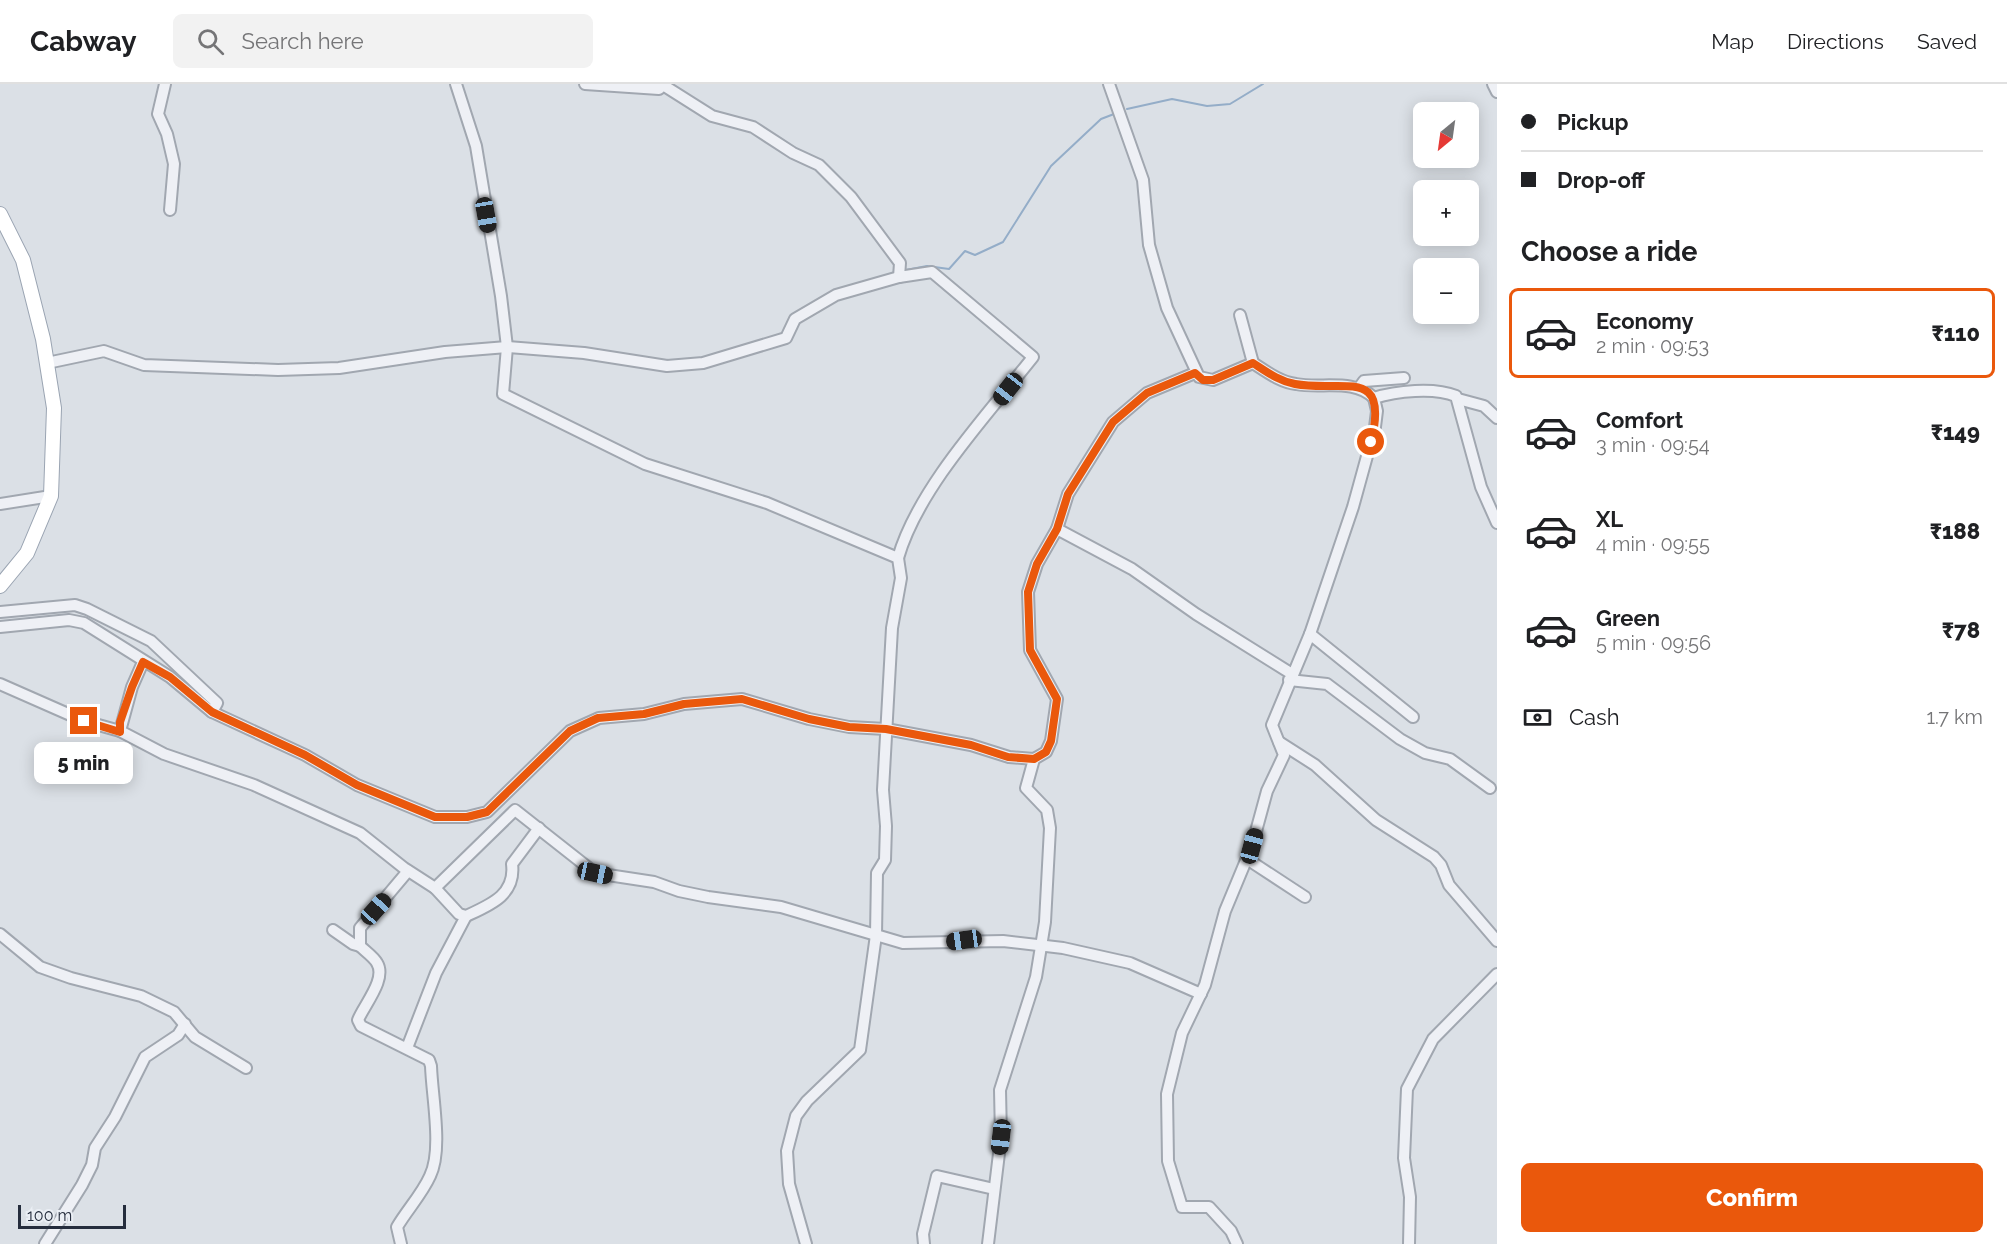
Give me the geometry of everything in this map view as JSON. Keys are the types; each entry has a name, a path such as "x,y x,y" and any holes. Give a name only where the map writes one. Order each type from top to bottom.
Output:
{"main road":[{"path":"0,214 23,260 47,363 54,408 51,496 27,553 0,586"}],"street":[{"path":"165,84 158,114 167,134 174,164 170,210"},
{"path":"456,84 476,146 507,347 503,394 515,402 645,464 767,503 898,558"},
{"path":"585,84 659,88 664,84 712,116 753,127 793,153 819,165 850,197 900,263 899,277"},
{"path":"1109,84 1143,180 1149,245 1164,298 1195,373 1203,380 1213,380 1253,363"},
{"path":"1493,84 1497,92"},
{"path":"47,363 104,351 144,365 278,370 339,368 445,352 507,347 584,352 667,366 703,363 786,338 795,319 836,295 899,277 932,272 1033,357 963,442 912,525 898,558 901,578 892,628 883,789 886,826 884,864 877,873 876,935 860,1050 807,1101 796,1116 787,1151 789,1184 806,1244"},
{"path":"1237,1244 1231,1231 1209,1207 1182,1207 1168,1161 1167,1094 1182,1033 1201,994 1225,911 1247,859 1267,791 1284,755 1272,725 1310,634 1369,448 1377,411 1374,399 1359,388 1297,385 1280,380 1253,363 1240,315"},
{"path":"0,627 75,621 109,638 143,662 170,677 212,712 305,755 357,785 435,817 487,812 570,731 598,718 644,714 684,704 742,699 819,721 849,727 886,729 971,745 1008,757 1034,759 1046,752 1051,741 1057,699 1030,650 1028,592 1037,564 1057,529 1068,494 1113,422 1147,393 1195,373"},
{"path":"1359,388 1364,381 1404,378"},
{"path":"1374,399 1386,394 1436,392 1450,394 1458,399 1484,406 1497,418"},
{"path":"1458,399 1481,487 1497,523"},
{"path":"0,504 51,496"},
{"path":"1057,529 1132,569 1291,677 1328,684 1400,739 1425,753 1450,759 1490,788"},
{"path":"0,612 75,605 87,609 151,641 218,703 212,712"},
{"path":"1310,634 1413,717"},
{"path":"120,732 126,703 143,662"},
{"path":"0,684 84,721 120,732 164,754 254,785 360,834 408,871 435,888 459,914 466,916"},
{"path":"1279,742 1315,765 1376,820 1434,857 1441,866 1449,885 1497,941"},
{"path":"988,1244 1001,1137 1000,1090 1036,977 1042,944 1050,828 1047,810 1026,788 1034,759"},
{"path":"501,800 595,873 654,882 679,891 718,899 781,907 903,943 964,940 1042,944 1130,963 1201,994"},
{"path":"435,888 515,810"},
{"path":"407,1048 436,973 466,916 503,897 514,875 512,864 539,828"},
{"path":"1247,859 1305,897"},
{"path":"360,946 360,928 408,871"},
{"path":"333,930 353,944 360,946 378,963 379,972 375,990 365,1003 358,1023 429,1060 437,1142 430,1178 396,1227 401,1244"},
{"path":"0,934 40,967 71,978 141,996 174,1012 195,1037 246,1068"},
{"path":"1409,1244 1410,1197 1404,1158 1407,1089 1433,1039 1497,974"},
{"path":"45,1244 82,1185 92,1165 95,1148 116,1117 145,1057 178,1035 185,1024"},
{"path":"924,1244 923,1234 936,1176 994,1190"}],"waterway":[{"path":"1127,109 1172,99 1207,106 1230,104 1263,84"},
{"path":"906,270 927,266 949,269 965,251 975,255 1003,242 1051,166 1101,119 1114,114"}],"route":[{"path":"84,721 120,732 120,722 143,662 170,677 181,685 194,700 212,712 305,755 357,785 435,817 467,817 487,812 570,731 584,723 598,718 644,714 684,704 742,699 770,705 809,719 849,727 886,729 971,745 1008,757 1034,759 1046,752 1051,741 1057,699 1051,684 1030,650 1028,592 1037,564 1057,529 1068,494 1113,422 1147,393 1195,373 1203,380 1213,380 1248,363 1253,363 1280,380 1297,385 1320,384 1359,388 1367,392 1374,399 1377,411 1371,442"}]}
